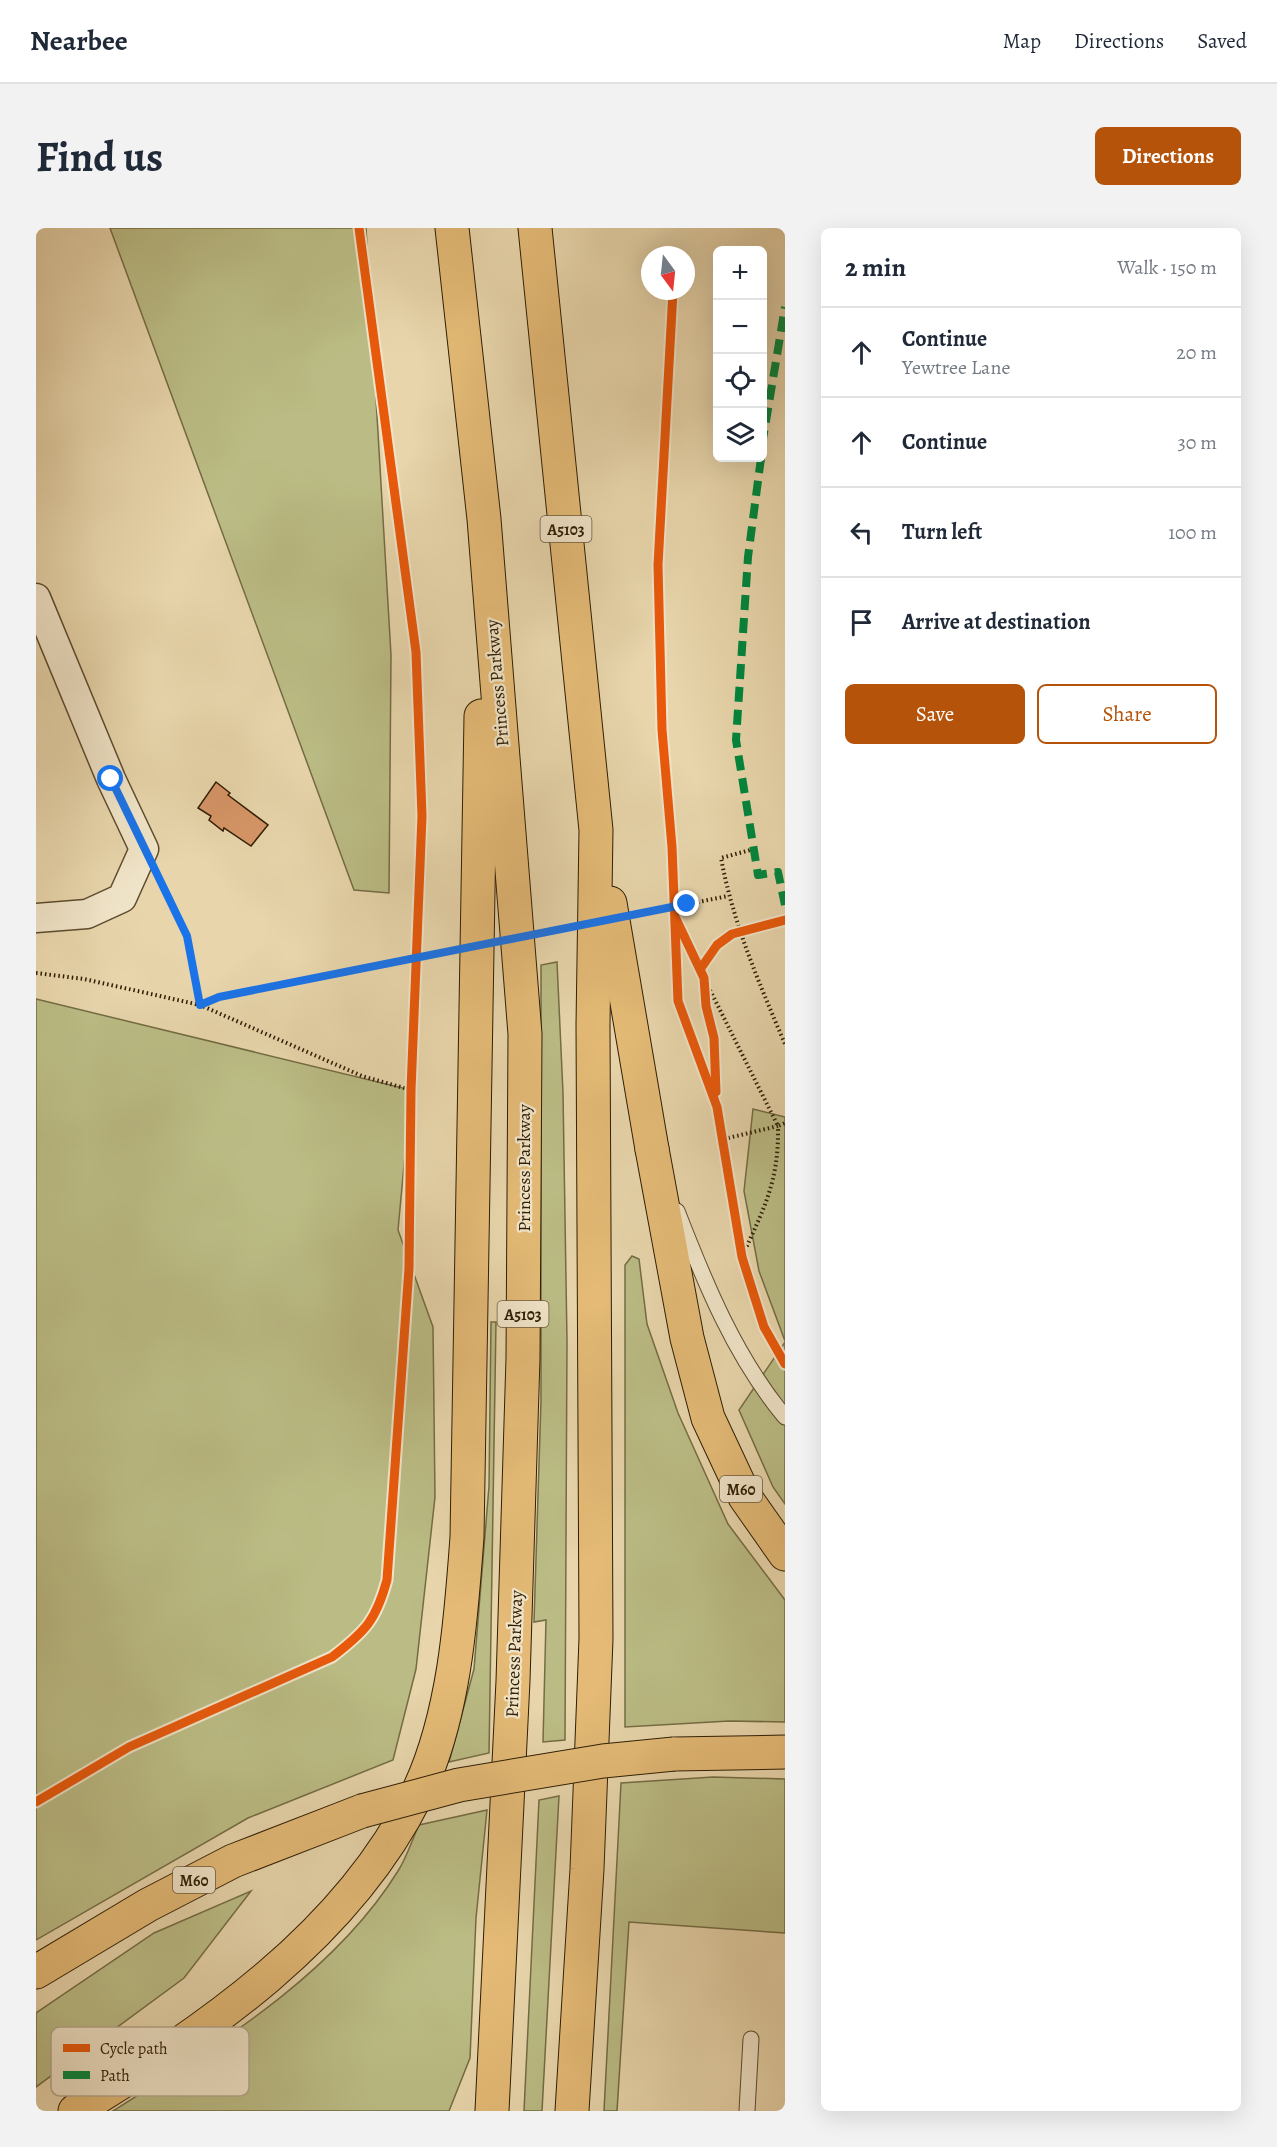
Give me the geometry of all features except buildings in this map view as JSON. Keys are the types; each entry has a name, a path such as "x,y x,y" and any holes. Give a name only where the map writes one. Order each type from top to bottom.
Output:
{"highway":[{"name":"Princess Parkway","path":"452,228 484,519 525,1034 523,1358 513,1681 492,2111"},
{"name":"A5103","path":"535,228 596,830 593,1025 596,1639 587,1869 572,2111"},
{"path":"203,2027 265,1979 333,1916 381,1853 417,1794 435,1743 449,1692 461,1623 467,1537 484,519"},
{"path":"596,830 652,1149"},
{"name":"M60","path":"652,1149 687,1338 708,1418 745,1497 785,1554"},
{"name":"M60","path":"36,1972 87,1940 215,1870 265,1847 362,1811 470,1783 592,1762 674,1754 785,1752"},
{"path":"75,2111 100,2096"}],"street":[{"path":"36,598 111,779 144,849 122,898 87,914 36,918"}],"lane":[{"path":"652,1149 697,1262 728,1329 759,1386 785,1417"},
{"path":"747,2111 751,2039"}],"path":[{"path":"144,849 187,936 200,1005"},
{"path":"754,849 720,858 728,896 752,967 785,1044"},
{"path":"200,1005 219,997 728,896"},
{"path":"674,901 674,914"},
{"path":"732,934 754,927"},
{"path":"416,971 417,947"},
{"path":"702,968 706,1006"},
{"path":"36,973 84,979 200,1005 362,1076 411,1090"},
{"path":"704,978 778,1126 778,1155 772,1188 742,1257"},
{"path":"411,1102 412,1078"},
{"path":"724,1139 785,1123"},
{"path":"722,1128 726,1151"},
{"path":"739,1239 745,1267"}],"green space":[{"path":"110,228 366,228 391,655 389,893 354,890"},
{"path":"557,962 563,1093 567,1341 565,1740 543,1742 546,1620 534,1622 541,1401 541,965"},
{"path":"36,999 411,1090 398,1230 433,1327 435,1497 416,1669 393,1760 248,1818 36,1940"},
{"path":"753,1109 785,1117 785,1341 759,1271 744,1191"},
{"path":"632,1256 639,1259 647,1324 678,1413 728,1524 785,1600 785,1722 729,1721 625,1727 625,1265"},
{"path":"491,1322 496,1322 489,1753 449,1762 474,1669 489,1486"},
{"path":"785,1342 785,1504 773,1487 739,1410"},
{"path":"713,1777 785,1779 785,1933 629,1922 617,2111 604,2111 621,1783"},
{"path":"559,1796 542,2111 524,2111 539,1800"},
{"path":"487,1810 476,1918 470,2058 449,2111 113,2111 136,2096 249,2096 249,2027 240,2027 306,1976 340,1944 371,1909 401,1866 419,1825"},
{"path":"251,1891 184,1978 117,2027 51,2027 51,2076 36,2087 36,2013 154,1933"}],"marked path":[{"path":"767,415 785,307"},
{"path":"760,462 748,557 736,740 758,875 778,872 785,905"}],"cycle path":[{"path":"36,1802 129,1747 332,1657 368,1624 379,1605 387,1580 409,1268 411,1090 422,816 416,652 359,228"},
{"path":"673,300 658,565 662,730 672,847 678,1001 717,1107 742,1257 764,1327 785,1364"},
{"path":"676,919 704,978 706,1006 714,1038 716,1092"},
{"path":"701,968 717,945 732,934 785,920"}],"route":[{"path":"111,779 187,936 200,1005 219,997 687,904"}]}
